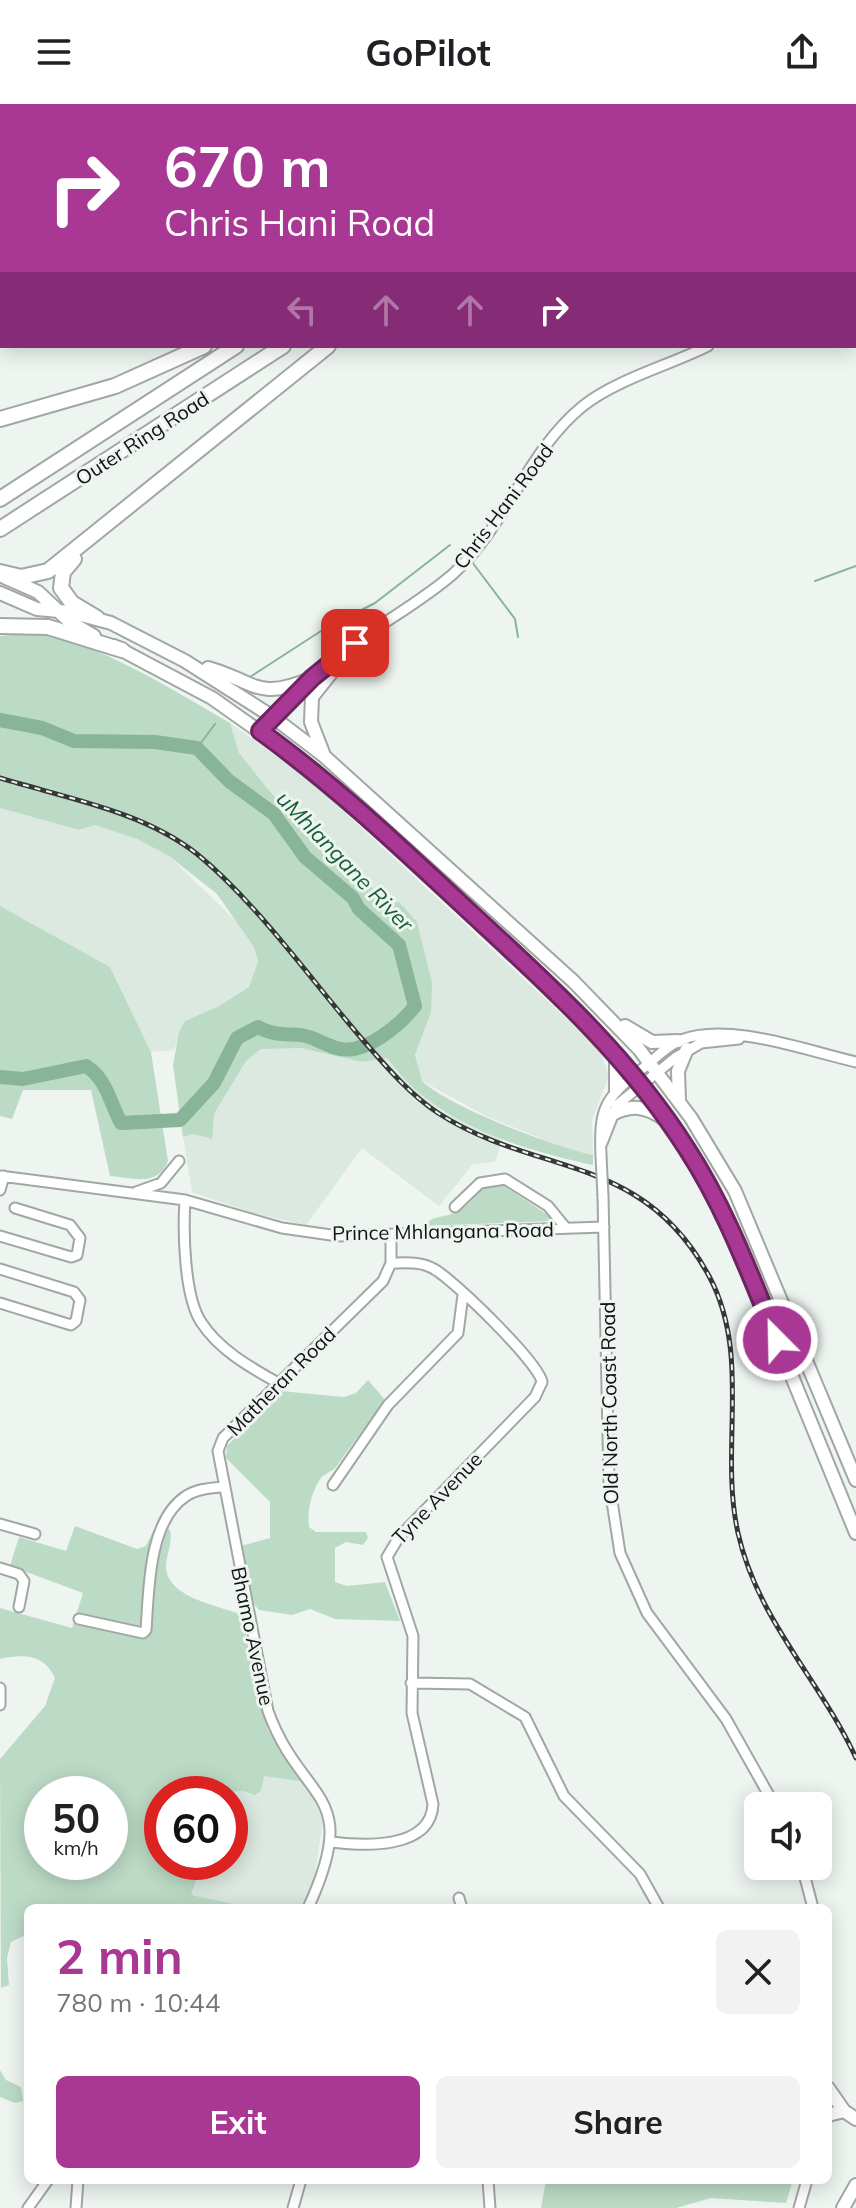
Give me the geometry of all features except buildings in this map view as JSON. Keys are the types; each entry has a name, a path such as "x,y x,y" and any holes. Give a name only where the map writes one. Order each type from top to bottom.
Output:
{"highway":[{"path":"0,419 115,386 200,348"},
{"name":"Outer Ring Road","path":"0,499 233,348"},
{"name":"Outer Ring Road","path":"0,529 280,348"},
{"path":"0,574 21,577 48,571 325,348"},
{"path":"97,618 65,596 61,578 72,561 140,495"},
{"path":"0,626 48,627 122,650"}],"main road":[{"path":"0,574 38,592 82,630 212,698 260,731 365,814 616,1053 673,1127 732,1230 856,1533"},
{"path":"0,593 25,606 97,618 185,661 263,690 287,688 312,678"},
{"path":"324,756 311,722 312,697 355,643"},
{"path":"185,661 273,717 324,756 605,1014 654,1067 713,1150 754,1230 856,1480"},
{"path":"605,1014 643,1038 683,1045 678,1071 679,1101"},
{"path":"616,1053 616,1090"},
{"path":"611,1115 623,1109 643,1108 673,1127"},
{"path":"832,2094 844,2111 856,2119"},
{"path":"832,2114 844,2111"},
{"path":"843,2208 856,2185"}],"street":[{"name":"Chris Hani Road","path":"260,731 312,678 355,643 454,573 514,498 551,442 583,407 601,394 704,348"},
{"path":"639,1079 683,1045 712,1040 770,1042 856,1062"},
{"name":"Old North Coast Road","path":"639,1079 616,1090 600,1116 609,1482 620,1553 647,1613 726,1719 767,1792"},
{"name":"Old North Coast Road","path":"601,1151 611,1115 639,1079"},
{"path":"133,1193 161,1183 179,1161"},
{"path":"0,1190 2,1176"},
{"name":"Prince Mhlangana Road","path":"2,1176 185,1200 282,1228 338,1236 604,1227"},
{"path":"455,1207 480,1183 505,1179 548,1206 566,1228"},
{"path":"185,1200 183,1229 197,1314 227,1350 278,1383"},
{"path":"0,1236 71,1257 77,1255 80,1238 73,1226 15,1208"},
{"path":"391,1236 391,1263"},
{"name":"Matheran Road","path":"222,1487 218,1458 223,1438 383,1281 391,1263"},
{"name":"Tyne Avenue","path":"332,1842 383,1846 423,1827 431,1818 433,1804 412,1713 413,1636 388,1566 390,1548 535,1397 542,1382 531,1361 432,1268 391,1263"},
{"path":"0,1269 74,1292 80,1300 76,1321 71,1325 0,1303"},
{"path":"333,1485 388,1405 458,1333 463,1295"},
{"path":"79,1619 143,1633 146,1630 149,1587 160,1534 182,1498 195,1491 222,1487"},
{"name":"Bhamo Avenue","path":"222,1487 268,1711 283,1746 323,1799 332,1842 326,1867 310,1904"},
{"path":"0,1524 35,1534"},
{"path":"0,1568 23,1578 25,1584 19,1607"},
{"path":"411,1683 470,1684 525,1717 564,1796 640,1874 657,1904"},
{"path":"0,1688 0,1705"},
{"path":"806,1880 812,1904"},
{"path":"28,2208 45,2184"},
{"path":"76,2208 78,2184"},
{"path":"293,2208 300,2184"},
{"path":"488,2184 490,2208"},
{"path":"799,2208 806,2184"}],"shaded area":[{"path":"230,723 310,780 600,1050 609,1076 592,1120 593,1155 566,1149 486,1116 422,1081 415,1066 416,1050 391,905 303,828 272,794 239,753"},
{"path":"0,808 79,830 95,825 137,839 169,856 242,927 258,961 249,987 219,1006 185,1021 174,1050 151,1052 110,967 0,906"},
{"path":"261,1049 310,1049 362,1062 387,1058 397,1072 441,1110 503,1138 495,1162 473,1164 439,1206 362,1148 306,1225 253,1213 192,1192 183,1137 192,1134 209,1139 214,1114 246,1061"},
{"path":"130,1742 289,1759 310,1789 323,1822 314,1880 305,1904 142,1904 124,1880 128,1880 128,1776 102,1776"}],"green space":[{"path":"35,633 84,646 110,657 230,723 239,753 303,828 391,904 399,902 417,922 432,983 431,1012 415,1055 422,1081 455,1102 503,1125 593,1155 593,1165 507,1141 453,1116 406,1081 387,1058 362,1062 301,1048 261,1049 246,1061 214,1114 212,1139 192,1134 183,1137 173,1065 179,1032 185,1021 219,1006 249,987 258,961 254,947 217,894 169,856 137,839 95,825 79,830 0,808 0,636"},
{"path":"0,906 110,967 151,1052 168,1161 158,1175 144,1179 110,1176 91,1090 23,1090 12,1119 0,1116"},
{"path":"501,1184 557,1221 422,1226 432,1219 458,1211 485,1188"},
{"path":"368,1380 386,1401 336,1467 318,1483 310,1502 309,1527 316,1532 366,1532 368,1538 363,1545 346,1542 335,1548 335,1582 347,1586 385,1582 400,1621 335,1619 310,1609 292,1615 259,1610 254,1604 241,1546 270,1538 270,1502 226,1458 227,1446 281,1391 344,1397 356,1393"},
{"path":"160,1525 170,1530 166,1567 175,1586 196,1599 243,1615 268,1730 300,1781 264,1776 261,1791 255,1795 248,1792 248,1776 144,1776 144,1880 196,1880 191,1895 234,1904 24,1904 24,1936 11,1942 7,1958 9,1985 1,1988 0,1759 45,1706 55,1678 39,1660 17,1656 0,1659 0,1608 72,1628 83,1593 10,1566 19,1537 66,1551 75,1526 137,1549 146,1546 154,1529"},
{"path":"0,2070 6,2080 21,2087 23,2101 15,2103 0,2097"},
{"path":"545,2184 792,2184 786,2203 711,2198 676,2208 541,2208"}],"waterway":[{"path":"250,677 321,631 375,603 450,545"},
{"path":"472,562 515,619 518,637"},
{"path":"815,581 856,566"},
{"name":"uMhlangane River","path":"0,720 42,728 74,741 155,742 197,748 229,781 274,814 305,857 353,898 359,909 399,945 415,1006 382,1036 351,1049 336,1048 305,1036 273,1033 258,1027 237,1038 214,1083 180,1120 121,1123 103,1084 86,1066 23,1079 0,1077"},
{"path":"197,748 215,724"}],"railway":[{"path":"0,778 103,807 176,839 241,895 379,1059 427,1105 475,1133 620,1187 652,1207 682,1236 709,1276 722,1307 729,1338 733,1501 747,1564 774,1621 856,1758"}],"route":[{"path":"355,643 312,678 260,731 314,770 365,814 578,1013 642,1083 704,1175 732,1230 777,1340"}]}
